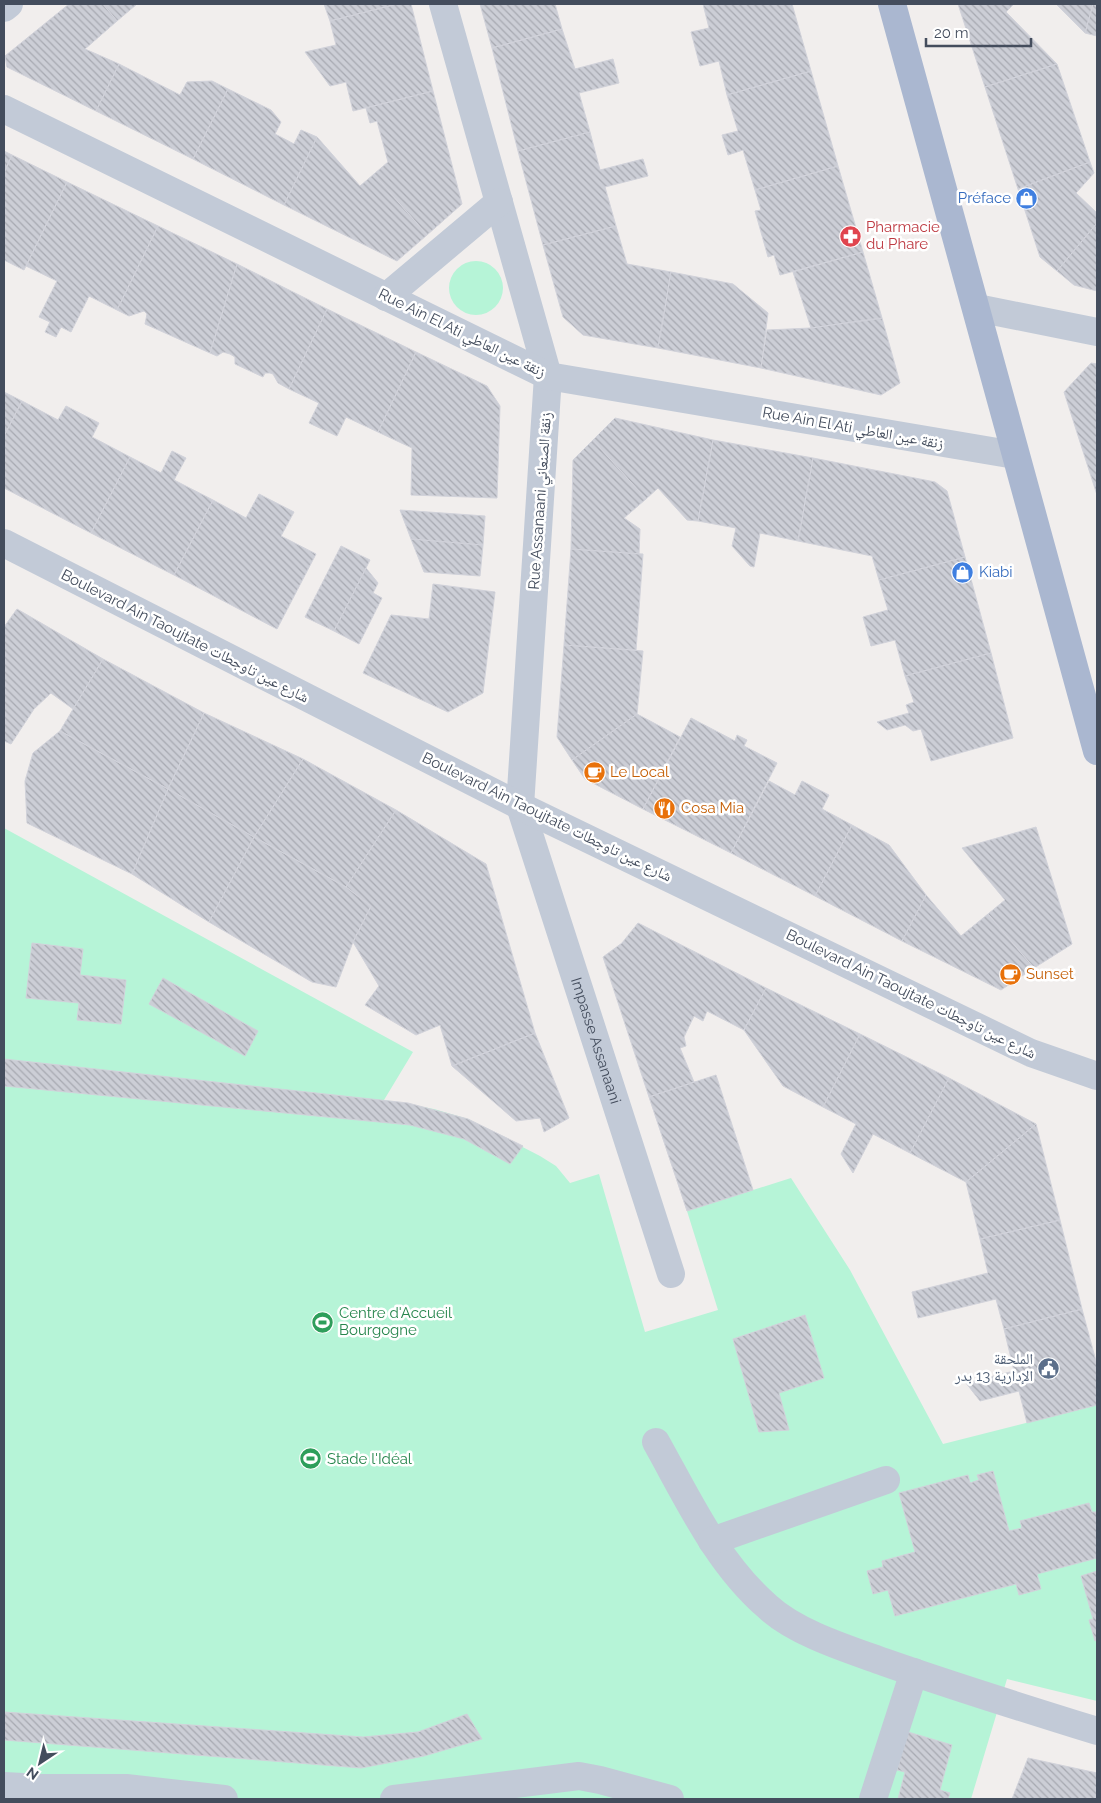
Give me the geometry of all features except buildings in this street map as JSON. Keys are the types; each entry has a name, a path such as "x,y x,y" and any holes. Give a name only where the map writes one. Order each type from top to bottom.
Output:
{"main road":[{"path":"892,4 977,308 1015,455 1097,751"}],"street":[{"path":"4,8 9,4"},
{"name":"Rue Assanaani زنقة الصنعاني","path":"443,4 548,376 520,806"},
{"name":"Rue Ain El Ati زنقة عين العاطي","path":"4,109 548,376 1015,455"},
{"path":"386,297 499,202"},
{"path":"977,308 1097,332"},
{"name":"Boulevard Ain Taoujtate شارع عين تاوجطات","path":"4,544 520,806 1031,1053 1097,1076"},
{"name":"Impasse Assanaani","path":"520,806 670,1274"},
{"path":"656,1442 712,1541 745,1586 769,1609 793,1625 850,1650 1097,1731"},
{"path":"712,1541 886,1480"},
{"path":"873,1799 914,1672"},
{"path":"394,1799 579,1776 670,1799"},
{"path":"4,1786 126,1788 224,1799"}],"green space":[{"path":"476,261 486,263 495,269 501,278 503,288 501,298 495,307 486,313 476,315 466,313 457,307 451,298 449,288 451,278 457,269 466,263"},
{"name":"Centre d'Accueil Bourgogne","path":"4,828 413,1052 384,1100 434,1109 468,1119 556,1166 570,1183 599,1174 645,1332 718,1310 687,1211 791,1178 850,1270 943,1444 1097,1405 1097,1701 1007,1679 971,1799 4,1799"}],"place":[{"name":"Préface","path":"1027,198"},
{"name":"Pharmacie du Phare","path":"850,236"},
{"name":"Kiabi","path":"963,572"},
{"name":"Le Local","path":"594,772"},
{"name":"Cosa Mia","path":"665,808"},
{"name":"Sunset","path":"1010,974"},
{"name":"Centre d'Accueil Bourgogne","path":"323,1322"},
{"name":"الملحقة الإدارية 13 بدر","path":"1049,1368"},
{"name":"Stade l'Idéal","path":"311,1459"}]}
